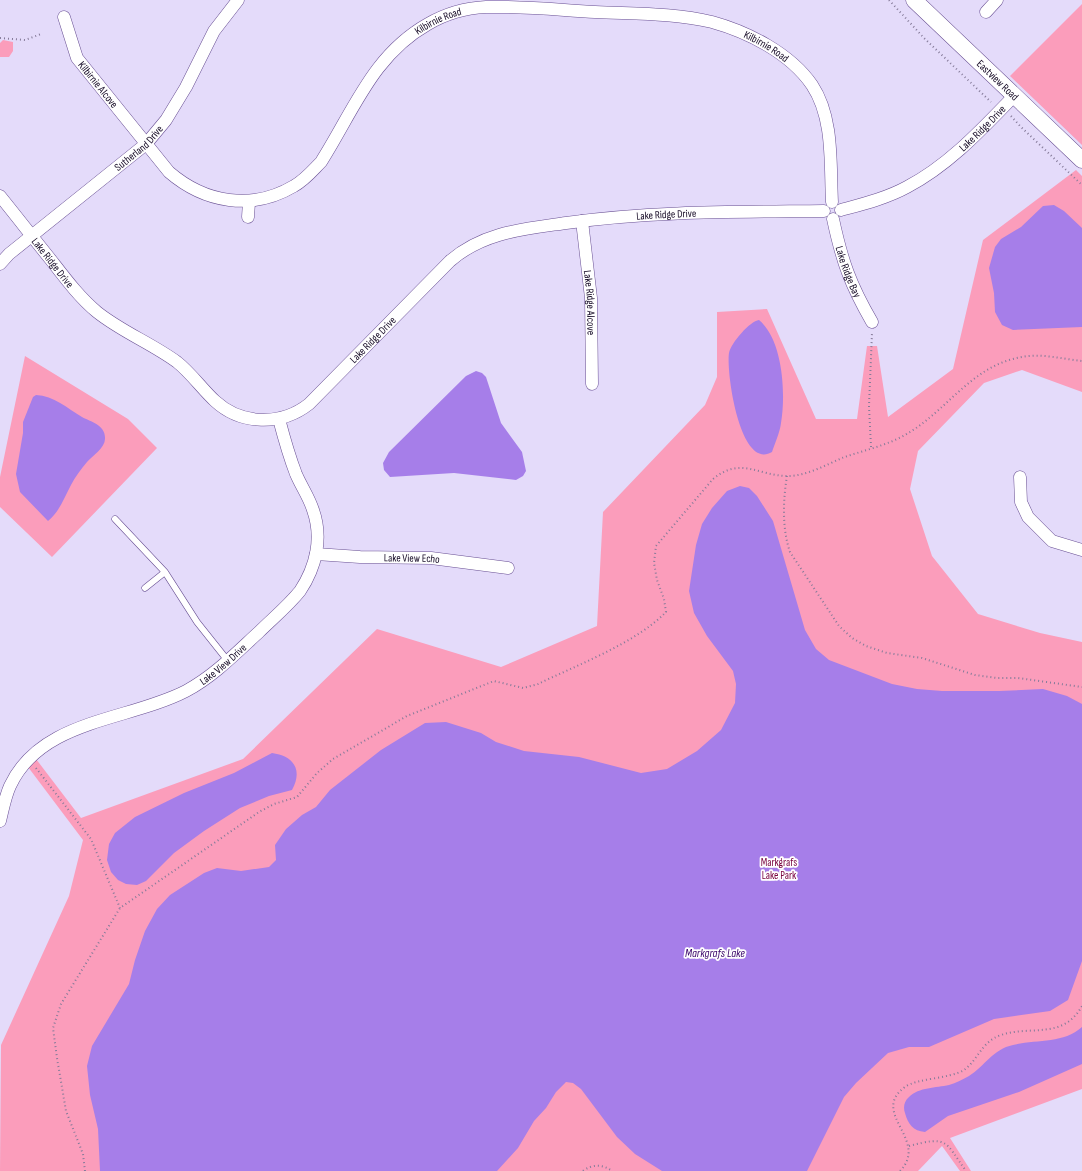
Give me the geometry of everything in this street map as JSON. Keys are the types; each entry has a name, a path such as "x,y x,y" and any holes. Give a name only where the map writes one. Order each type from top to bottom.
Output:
{"street":[{"name":"Sutherland Drive","path":"0,264 9,254 32,235 146,144 166,120 186,87 214,31 238,0"},
{"name":"Eastview Road","path":"914,0 1082,160"},
{"path":"986,12 998,0"},
{"name":"Kilbirnie Road","path":"146,144 169,172 195,190 211,197 228,201 249,202 275,196 295,186 310,174 325,156 377,67 408,36 430,23 450,14 485,7 686,18 712,22 758,40 789,61 806,78 818,96 828,128 833,210"},
{"name":"Kilbirnie Alcove","path":"64,17 77,58 146,144"},
{"name":"Lake Ridge Drive","path":"0,196 69,283 96,311 115,325 150,344 179,363 220,406 245,418 263,420 279,419 296,412 309,404 444,266 466,249 482,240 504,232 630,215 674,212 833,210 880,199 907,187 925,176 962,148 1014,96"},
{"path":"248,217 249,202"},
{"name":"Lake Ridge Bay","path":"833,210 843,264 850,282 872,322"},
{"name":"Lake Ridge Alcove","path":"582,221 591,298 592,384"},
{"name":"Lake View Drive","path":"0,821 10,786 19,770 29,758 43,746 63,735 178,695 206,679 228,661 300,591 311,571 316,554 318,530 314,510 293,465 279,419"},
{"path":"1020,477 1021,502 1028,516 1052,541 1082,550"},
{"name":"Lake View Echo","path":"316,554 343,557 431,558 508,568"}],"lane":[{"path":"115,519 165,572 204,631 228,661"},
{"path":"145,588 165,572"}],"path":[{"path":"889,0 916,30 988,100"},
{"path":"0,38 25,40 41,34"},
{"path":"1013,117 1020,126 1082,185"},
{"path":"871,447 869,406 872,322"},
{"path":"85,1171 83,1154 66,1112 53,1028 61,1004 120,908 259,812 274,804 297,797 316,773 333,759 407,716 494,681 523,688 538,684 627,640 659,619 666,612 654,563 656,546 713,479 722,472 740,467 788,476 804,473 871,447 899,439 921,424 971,379 993,367 1022,357 1082,361"},
{"path":"788,476 785,492 785,525 790,552 839,626 852,638 866,646 886,654 922,658 975,675 998,678 1018,678 1082,687"},
{"path":"29,758 91,838 120,908"},
{"path":"900,1171 907,1159 909,1146 895,1117 893,1108 894,1101 906,1086 964,1070 982,1048 1000,1035 1050,1030 1064,1025 1073,1018 1082,1006"},
{"path":"909,1146 931,1140 940,1140 948,1145 966,1171"},
{"path":"583,1171 592,1166 607,1167 612,1171"}],"green space":[{"path":"1082,4 1082,145 1010,76"},
{"path":"3,40 13,42 13,51 9,57 0,57 0,43"},
{"name":"Markgrafs Lake","path":"1076,170 1082,176 1082,392 1022,370 984,383 918,451 910,489 932,556 978,614 1040,633 1082,642 1082,1089 950,1138 971,1171 960,1171 942,1146 918,1171 0,1171 1,1045 69,896 83,840 25,763 33,755 81,818 243,759 377,629 501,667 597,626 603,512 705,405 717,377 717,312 767,309 816,419 857,419 867,346 877,346 888,417 953,369 983,240"},
{"path":"25,356 128,419 157,448 52,557 0,507 0,477"}],"water":[{"path":"1054,205 1064,211 1082,228 1082,327 1013,330 1002,325 995,312 994,293 989,268 995,247 1001,239 1021,227 1043,206"},
{"path":"759,320 767,329 773,340 778,354 783,383 779,434 772,452 761,454 751,447 737,417 730,379 729,363 729,353 733,344 746,328 755,321"},
{"path":"476,371 482,373 486,377 501,423 522,452 526,471 523,476 516,480 454,473 390,477 384,470 383,463 389,452 466,376"},
{"path":"36,395 49,398 60,403 101,427 105,434 103,446 78,473 59,509 48,521 20,492 16,474 23,433 23,422 33,397"},
{"name":"Markgrafs Lake","path":"740,486 749,488 757,496 773,521 805,630 816,649 829,660 892,684 917,689 942,691 999,691 1043,689 1067,696 1082,704 1082,961 1068,1000 1050,1011 994,1019 929,1047 909,1047 888,1053 856,1083 844,1097 807,1171 662,1171 635,1154 617,1137 581,1089 573,1083 566,1082 556,1092 546,1108 534,1121 518,1148 497,1171 100,1171 98,1129 90,1095 87,1066 92,1046 129,984 145,931 157,909 170,895 204,873 217,868 241,871 269,867 276,860 275,845 286,829 302,815 316,807 330,790 381,750 425,723 446,722 481,733 496,742 524,751 579,757 641,773 667,769 697,751 721,730 735,703 736,684 733,671 707,636 694,613 689,591 696,545 702,524 712,508 727,491"},
{"path":"272,753 286,757 294,765 297,776 292,790 269,796 240,808 204,831 174,853 146,881 137,885 126,884 118,880 111,872 107,860 109,844 115,833 135,817 184,793 234,773"},
{"path":"1082,1027 1082,1064 1019,1092 948,1116 925,1132 914,1128 908,1120 904,1111 904,1105 907,1099 918,1091 949,1085 962,1080 975,1072 995,1054 1006,1047 1022,1043 1058,1039 1075,1032"}],"park label":[{"name":"Markgrafs Lake Park","path":"779,868"}]}
